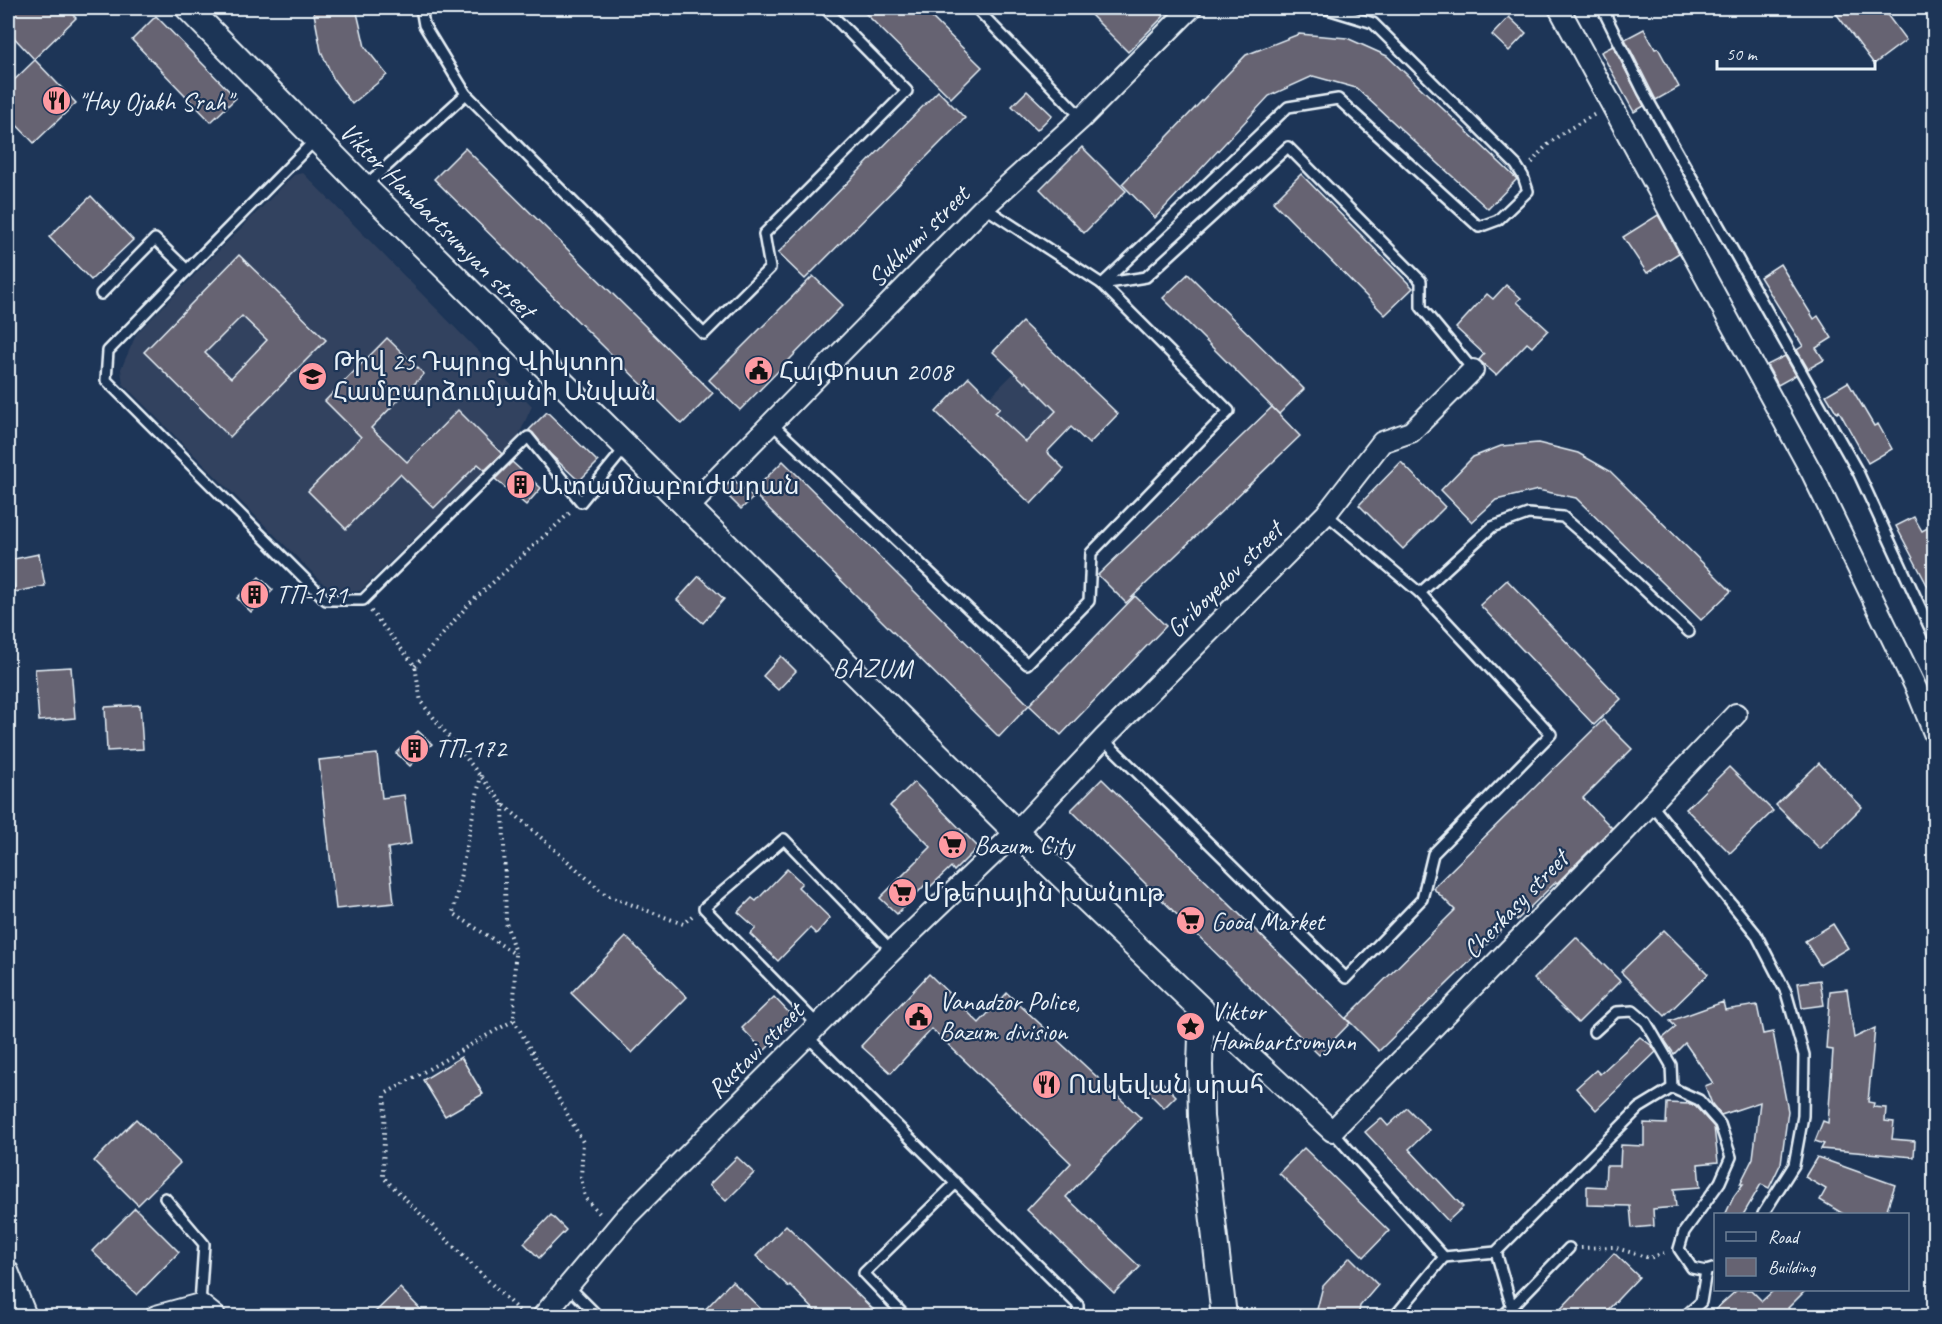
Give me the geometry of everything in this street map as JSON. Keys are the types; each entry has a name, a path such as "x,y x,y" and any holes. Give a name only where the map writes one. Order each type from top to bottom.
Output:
{"street":[{"name":"Viktor Hambartsumyan street","path":"188,8 316,140 688,508 1016,832 1202,1010"},
{"path":"1559,8 1812,473 1916,688 1935,733"},
{"name":"Sukhumi street","path":"688,508 984,207 1082,118 1186,9"},
{"name":"Griboyedov street","path":"1016,832 1103,739 1326,514 1382,442 1411,432 1473,370"},
{"name":"Cherkasy street","path":"1332,1131 1736,714"},
{"name":"Rustavi street","path":"543,1317 633,1210 892,951 1016,832"},
{"path":"1202,1010 1332,1131"},
{"path":"1202,1010 1200,1065 1202,1117 1224,1317"},
{"path":"8,1272 26,1317"},
{"path":"156,1317 200,1304 215,1317"}],"lane":[{"path":"421,8 424,25 466,94 704,334 770,268 764,234 907,91 825,8"},
{"path":"976,8 1082,118"},
{"path":"1102,284 1288,107 1338,99 1479,227 1498,220 1528,191 1516,165 1372,23 1324,8"},
{"path":"1602,8 1643,91 1858,472 1935,637"},
{"path":"364,187 466,94"},
{"path":"316,140 108,351 106,380 326,600 363,600 528,437 581,502 627,447"},
{"path":"1102,284 1146,277 1288,147 1421,281 1421,307 1473,370"},
{"path":"771,423 1027,664 1089,601 1091,553 1229,411 1102,284 984,207"},
{"path":"101,294 155,239 187,270"},
{"path":"1103,739 1346,978 1422,899 1433,854 1551,734 1420,593 1326,514"},
{"path":"1420,593 1492,527 1528,514 1563,518 1607,555 1689,632"},
{"path":"1651,804 1756,934 1786,992 1804,1055 1803,1116 1794,1166 1764,1213"},
{"path":"892,951 784,838 704,908 813,1030 956,1183 1078,1305 1078,1317"},
{"path":"1594,1032 1616,1012 1633,1011 1646,1022 1671,1065 1672,1088"},
{"path":"1672,1088 1699,1100 1720,1124 1731,1157 1720,1182 1684,1232 1679,1249 1692,1268 1706,1271 1714,1269"},
{"path":"1395,1317 1444,1257 1496,1252 1639,1108 1672,1088"},
{"path":"1332,1131 1444,1257"},
{"path":"905,1317 864,1273 956,1183"},
{"path":"165,1198 204,1244 200,1304"},
{"path":"1503,1317 1569,1248"},
{"path":"1496,1252 1512,1308"},
{"path":"1685,1317 1701,1302 1706,1271"},
{"path":"568,1286 598,1317"}],"path":[{"path":"1538,154 1560,134 1612,104"},
{"path":"415,666 470,603 581,502"},
{"path":"363,600 415,666 421,702 503,804 606,896 683,924 704,908"},
{"path":"481,775 453,914 515,954"},
{"path":"503,804 506,923 515,954 514,1020 583,1142 581,1177 585,1198 616,1229"},
{"path":"514,1020 385,1094 383,1177 525,1317"},
{"path":"1569,1248 1613,1247 1649,1258 1679,1249"}],"shaded area":[{"name":"Թիվ 25 Դպրոց Վիկտոր Համբարձումյանի Անվան","path":"303,173 532,406 518,437 360,591 330,590 123,384 121,369 137,333 294,175"},
{"path":"1022,322 1118,414 1089,444 1071,427 1047,452 1064,469 1031,504 936,412 969,377 990,397 1014,373 993,352"}],"building":[{"path":"8,8 66,8 76,18 34,59 8,31"},
{"path":"313,8 356,8 365,47 387,75 352,104 334,80 321,51"},
{"path":"860,8 922,8 982,67 951,98"},
{"path":"1084,8 1156,8 1164,16 1128,52"},
{"path":"1832,8 1882,8 1906,40 1874,64"},
{"path":"156,16 236,98 211,122 132,40"},
{"path":"1509,17 1526,33 1509,51 1492,35"},
{"path":"1644,29 1655,49 1658,48 1679,87 1656,100 1625,39"},
{"path":"1299,34 1347,38 1387,56 1517,179 1488,209 1356,88 1313,76 1269,96 1155,218 1122,184 1246,55"},
{"path":"1613,46 1644,106 1634,112 1601,52"},
{"path":"35,60 76,103 34,143 8,116 8,86"},
{"path":"938,91 965,118 805,279 778,253"},
{"path":"1027,91 1052,115 1037,130 1012,106"},
{"path":"1082,147 1126,191 1084,233 1040,189"},
{"path":"465,148 713,393 682,424 434,179"},
{"path":"1301,174 1413,288 1385,315 1273,202"},
{"path":"91,196 133,240 91,280 49,237"},
{"path":"1658,215 1679,253 1647,273 1623,237"},
{"path":"239,255 326,340 230,437 144,352","holes":["242,316 267,340 231,378 205,353"]},
{"path":"1780,264 1814,319 1818,316 1832,338 1816,348 1824,360 1808,369 1797,350 1803,346 1760,277"},
{"path":"1188,274 1304,389 1279,414 1163,298"},
{"path":"813,276 843,305 740,410 709,380"},
{"path":"1506,285 1521,298 1517,302 1548,330 1532,347 1527,343 1496,375 1479,360 1484,354 1456,328 1487,294 1493,299"},
{"path":"1022,322 1118,414 1089,444 1071,427 1047,452 1064,469 1031,504 936,412 969,377 1000,408 995,413 1026,442 1056,411 993,352"},
{"path":"387,338 424,374 371,428 407,462 458,410 502,454 485,470 478,464 434,508 400,474 346,529 308,491 361,437 325,401"},
{"path":"1785,356 1796,375 1778,385 1767,365"},
{"path":"1848,382 1874,426 1878,424 1892,449 1868,463 1839,411 1837,413 1826,395"},
{"path":"1272,407 1300,436 1126,603 1098,575"},
{"path":"547,412 598,462 579,481 549,453 529,430"},
{"path":"1538,443 1578,453 1610,471 1731,591 1701,620 1576,498 1538,490 1496,500 1472,522 1441,490 1473,457 1501,446"},
{"path":"783,461 1029,705 999,737 752,492"},
{"name":"Ատամնաբուժարան","path":"512,462 541,488 526,505 495,479"},
{"path":"1401,462 1445,507 1403,549 1359,505"},
{"path":"733,479 753,498 741,509 722,490"},
{"path":"1914,517 1922,531 1935,524 1935,600 1896,526"},
{"path":"39,554 45,586 15,592 9,560"},
{"path":"699,576 724,599 703,623 677,600"},
{"name":"ТП-171","path":"259,577 273,590 251,612 237,598"},
{"path":"1507,580 1621,699 1594,725 1480,605"},
{"path":"1135,596 1166,626 1061,735 1029,705"},
{"path":"781,656 796,671 778,690 763,676"},
{"path":"71,667 75,718 39,721 35,669"},
{"path":"140,705 143,749 107,751 105,707"},
{"path":"1603,720 1632,749 1583,798 1612,828 1517,920 1515,917 1379,1051 1346,1018 1455,910 1433,888"},
{"name":"ТП-172","path":"418,731 432,744 410,766 396,753"},
{"path":"377,754 382,798 404,795 411,844 388,848 394,903 336,909 319,760"},
{"path":"1819,763 1862,807 1820,849 1776,805"},
{"path":"1729,767 1773,811 1730,853 1686,809"},
{"path":"1102,779 1350,1023 1319,1055 1071,810"},
{"path":"914,782 978,847 954,871 951,867 930,887 927,883 897,914 880,898 931,847 890,806"},
{"path":"787,869 802,883 798,887 830,918 816,934 810,928 778,961 750,934 756,928 738,912 752,898 756,901"},
{"path":"1833,924 1848,948 1820,965 1805,941"},
{"path":"1664,930 1708,974 1665,1016 1621,972"},
{"path":"626,937 687,997 632,1053 571,993"},
{"path":"1576,937 1620,981 1578,1023 1534,979"},
{"path":"929,974 979,1023 1007,993 1141,1118 1066,1197 1140,1267 1114,1293 1027,1210 1071,1163 932,1029 891,1073 861,1046"},
{"path":"1820,980 1824,1005 1802,1008 1798,983"},
{"path":"1847,989 1854,1038 1875,1028 1868,1102 1874,1103 1873,1107 1886,1108 1885,1121 1894,1122 1892,1139 1915,1141 1914,1157 1821,1149 1824,1144 1815,1141 1823,1121 1828,1123 1833,1050 1826,1049 1830,991"},
{"path":"774,997 796,1020 764,1051 742,1028"},
{"path":"1723,1002 1725,1010 1757,1005 1763,1034 1773,1032 1788,1111 1781,1163 1769,1188 1761,1184 1744,1213 1726,1213 1743,1184 1740,1184 1753,1158 1760,1102 1721,1115 1712,1104 1705,1086 1713,1083 1685,1043 1674,1054 1663,1038 1676,1027 1670,1021"},
{"path":"1640,1037 1656,1052 1596,1110 1576,1088 1596,1070 1600,1074"},
{"path":"461,1057 483,1094 445,1116 423,1080"},
{"path":"1160,1080 1176,1096 1164,1108 1148,1092"},
{"path":"1667,1103 1695,1106 1714,1127 1718,1162 1698,1164 1700,1187 1674,1189 1676,1207 1653,1209 1654,1226 1632,1228 1630,1206 1587,1205 1587,1186 1605,1187 1606,1166 1620,1166 1621,1145 1644,1146 1644,1123 1666,1124"},
{"path":"1407,1108 1429,1130 1409,1149 1463,1207 1448,1221 1365,1132 1381,1118 1388,1126"},
{"path":"136,1119 180,1163 138,1205 94,1161"},
{"path":"1304,1148 1389,1231 1364,1257 1279,1173"},
{"path":"737,1157 754,1173 726,1201 709,1185"},
{"path":"1817,1157 1895,1185 1886,1213 1842,1213 1820,1200 1826,1189 1805,1177"},
{"path":"135,1208 179,1252 137,1295 92,1251"},
{"path":"551,1215 566,1230 539,1258 524,1243"},
{"path":"786,1225 881,1317 821,1317 790,1285 789,1287 756,1256"},
{"path":"1614,1253 1639,1277 1601,1317 1553,1317"},
{"path":"1350,1257 1378,1285 1360,1306 1358,1317 1315,1317 1323,1286"},
{"path":"732,1281 769,1317 698,1317"},
{"path":"400,1288 428,1317 370,1317"},
{"path":"1736,1291 1752,1291 1762,1301 1773,1291 1805,1291 1788,1308 1797,1317 1707,1317"}],"place":[{"name":"\"Hay Ojakh Srah\"","path":"57,101"},
{"name":"ՀայՓոստ 2008","path":"758,371"},
{"name":"Թիվ 25 Դպրոց Վիկտոր Համբարձումյանի Անվան","path":"312,376"},
{"name":"Ատամնաբուժարան","path":"520,485"},
{"name":"ТП-171","path":"255,594"},
{"name":"ТП-172","path":"414,748"},
{"name":"Bazum City","path":"953,845"},
{"name":"Մթերային խանութ","path":"902,892"},
{"name":"Good Market","path":"1190,921"},
{"name":"Vanadzor Police, Bazum division","path":"918,1016"},
{"name":"Viktor Hambartsumyan","path":"1190,1026"},
{"name":"Ոսկեվան սրահ","path":"1047,1084"}],"district":[{"name":"BAZUM","path":"873,668"}]}
